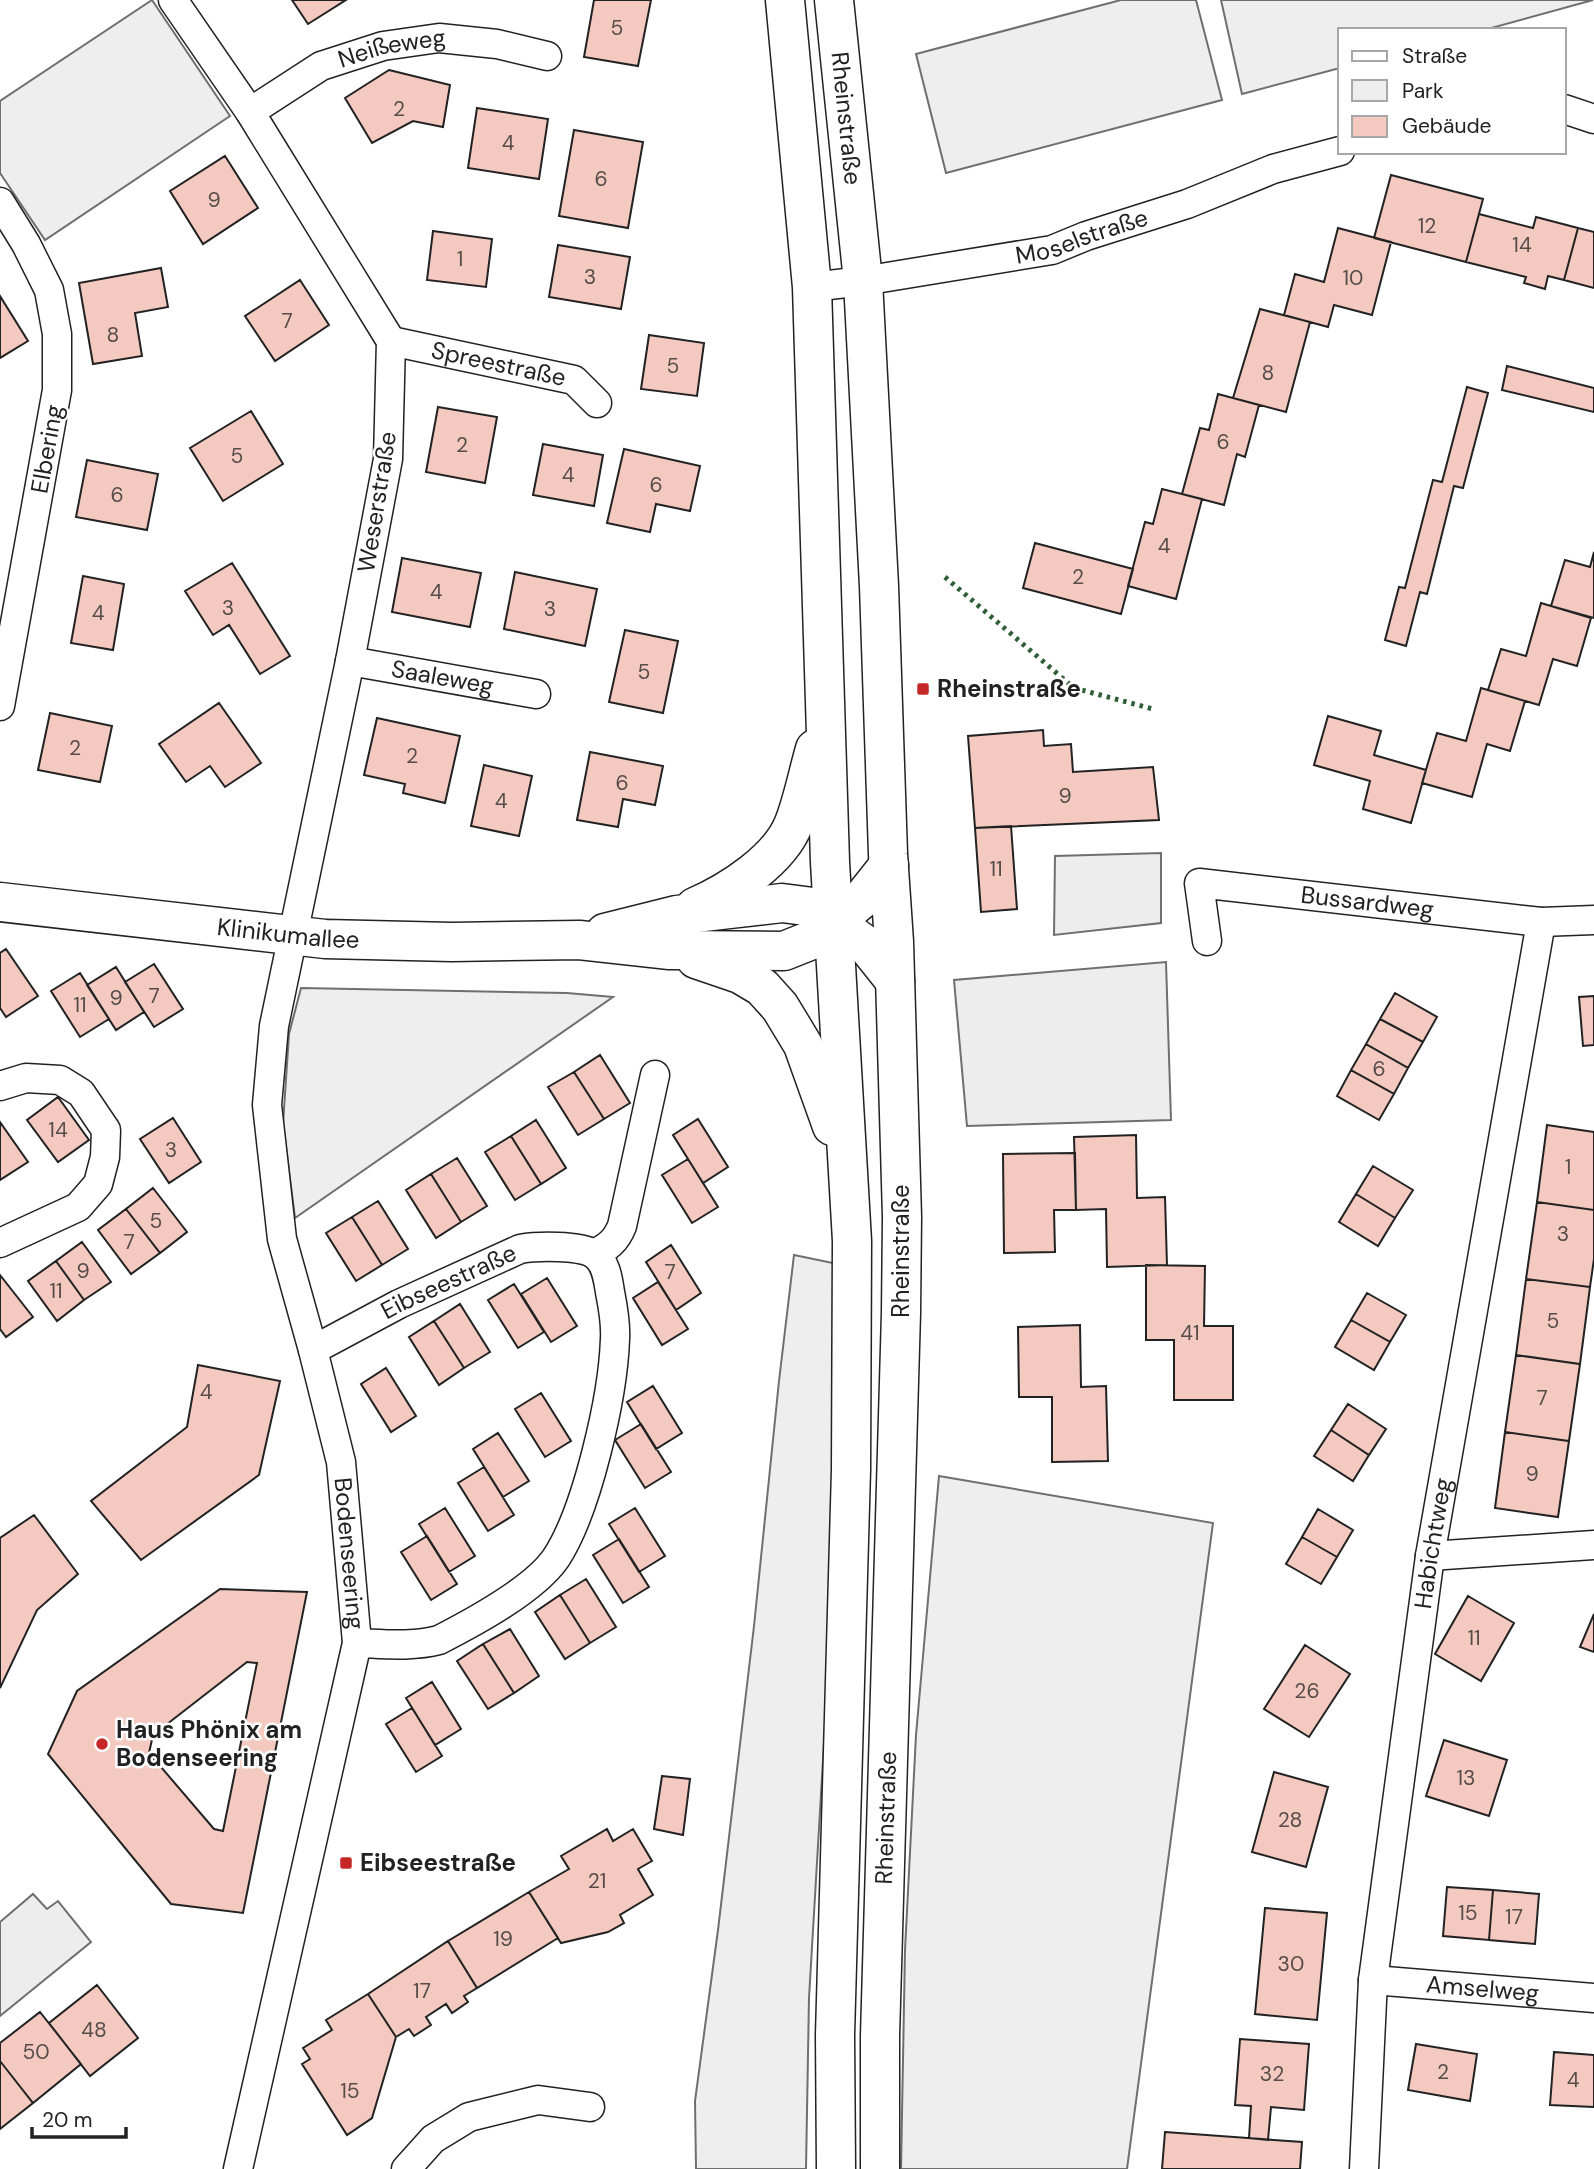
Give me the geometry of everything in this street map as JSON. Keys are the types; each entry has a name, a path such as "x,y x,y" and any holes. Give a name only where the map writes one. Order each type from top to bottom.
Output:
{"street":[{"path":"173,0 250,112 391,341"},
{"name":"Rheinstraße","path":"785,0 812,287 825,713 852,1241 851,1470 835,2035 836,2169"},
{"name":"Rheinstraße","path":"834,0 863,281 879,586 902,1217 880,2036 880,2169"},
{"name":"Neißeweg","path":"250,112 321,66 383,46 439,38 496,44 547,56"},
{"path":"1566,110 1594,119"},
{"name":"Moselstraße","path":"812,287 1052,250 1186,204 1273,169 1338,152"},
{"name":"Elbering","path":"0,202 26,244 49,290 57,334 57,390 0,706"},
{"name":"Spreestraße","path":"391,341 574,380 597,403"},
{"name":"Weserstraße","path":"292,935 350,661 388,460 391,341"},
{"name":"Saaleweg","path":"350,661 536,695"},
{"name":"Klinikumallee","path":"674,933 750,875 772,855 794,826 825,713"},
{"name":"Klinikumallee","path":"0,902 325,939 452,942 579,940 674,933 784,951 814,939 862,899 889,865"},
{"name":"Bussardweg","path":"1208,941 1199,883 1541,922 1594,920"},
{"path":"834,921 867,946 895,981"},
{"name":"Habichtweg","path":"1364,2169 1373,1980 1430,1556 1541,922"},
{"path":"674,933 762,987 780,1007 803,1045 847,1168"},
{"name":"Bodenseering","path":"244,2168 357,1643 341,1462 282,1239 267,1105 274,1026 292,935"},
{"path":"357,1643 407,1645 439,1640 523,1589 555,1558 577,1518 600,1433 614,1366 615,1336 608,1276 603,1264 594,1254 617,1239 622,1226 655,1074"},
{"path":"0,1086 26,1078 60,1080 81,1093 106,1130 98,1184 78,1207 0,1243"},
{"name":"Eibseestraße","path":"313,1350 399,1304 513,1251 534,1246 594,1254"},
{"path":"1430,1556 1594,1545"},
{"name":"Amselweg","path":"1373,1980 1594,1998"},
{"path":"406,2169 433,2139 469,2118 538,2100 590,2107"}],"green space":[{"path":"152,0 230,116 45,240 0,173 0,101"},
{"path":"1121,0 1196,0 1222,100 946,173 916,54"},
{"path":"1221,0 1593,0 1491,28 1338,28 1338,69 1242,94"},
{"path":"301,988 567,993 613,997 295,1218 283,1124 289,1034"},
{"path":"794,1255 833,1263 837,1523 809,1998 806,2169 696,2169 695,2101 754,1626"},
{"path":"939,1476 1213,1523 1127,2169 901,2169 905,1950 916,1735"}],"shaded area":[{"path":"1161,853 1161,923 1054,935 1055,856"},
{"path":"1166,962 1171,1120 967,1126 954,980"},
{"path":"33,1894 47,1909 58,1901 91,1942 0,2016 0,1922"}],"building":[{"path":"292,0 346,0 308,24"},
{"path":"594,0 651,0 638,66 584,57"},
{"path":"389,70 450,85 443,127 413,121 372,143 345,98"},
{"path":"477,108 548,119 539,179 468,168"},
{"path":"574,130 643,142 628,228 559,216"},
{"path":"225,156 258,208 203,244 170,191"},
{"path":"1391,175 1483,199 1466,262 1374,238"},
{"path":"1479,214 1533,228 1536,217 1578,228 1564,280 1548,276 1545,289 1524,283 1526,277 1466,262"},
{"path":"1338,228 1391,242 1372,315 1334,305 1328,327 1284,315 1295,274 1324,282"},
{"path":"1578,228 1594,232 1594,288 1564,280"},
{"path":"433,231 492,239 486,287 427,280"},
{"path":"558,245 630,257 621,309 549,297"},
{"path":"161,268 168,307 135,313 142,356 93,364 79,283"},
{"path":"300,280 329,325 275,361 245,316"},
{"path":"0,296 28,341 0,358"},
{"path":"1260,309 1310,322 1286,412 1233,398"},
{"path":"649,335 704,343 697,396 641,389"},
{"path":"1507,366 1594,388 1594,412 1502,390"},
{"path":"1467,387 1488,393 1463,488 1454,486 1427,594 1420,592 1406,646 1385,640 1399,587 1405,588 1433,480 1442,482"},
{"path":"1218,394 1259,405 1245,457 1237,454 1224,505 1182,494 1200,428 1209,430"},
{"path":"438,407 497,417 485,483 426,472"},
{"path":"251,411 283,464 223,501 190,448"},
{"path":"543,444 603,455 594,506 533,495"},
{"path":"624,449 700,466 690,511 656,504 650,532 607,523"},
{"path":"87,460 158,474 147,530 76,517"},
{"path":"1162,489 1202,499 1176,599 1128,586 1145,522 1153,524"},
{"path":"1035,543 1133,569 1121,614 1023,588"},
{"path":"1594,552 1594,618 1551,606 1565,560 1590,567"},
{"path":"402,558 481,573 470,627 392,612"},
{"path":"232,563 290,656 260,674 229,625 213,635 185,591"},
{"path":"515,572 597,589 585,646 504,629"},
{"path":"83,576 124,584 113,650 71,643"},
{"path":"1541,603 1591,618 1577,666 1553,659 1539,705 1488,690 1501,649 1526,656"},
{"path":"625,630 678,641 663,713 609,702"},
{"path":"1481,688 1525,701 1510,751 1487,744 1472,797 1422,783 1437,733 1466,741"},
{"path":"219,703 261,763 225,787 210,766 186,782 159,744"},
{"path":"50,713 112,726 100,782 38,770"},
{"path":"1328,716 1381,731 1374,755 1426,770 1411,823 1363,809 1370,781 1314,765"},
{"path":"377,718 460,736 445,803 403,793 405,784 364,775"},
{"path":"1043,730 1044,746 1071,744 1073,772 1153,767 1159,820 975,828 968,736"},
{"path":"590,752 663,766 655,805 623,799 618,827 577,820"},
{"path":"484,765 532,776 519,836 471,826"},
{"path":"1011,826 1017,909 981,912 975,828"},
{"path":"6,949 38,996 6,1017 0,1008 0,953"},
{"path":"154,964 183,1009 154,1027 125,982"},
{"path":"116,967 144,1012 116,1030 87,985"},
{"path":"80,973 109,1019 80,1037 51,991"},
{"path":"1395,993 1437,1017 1423,1042 1380,1019"},
{"path":"1594,996 1594,1045 1583,1046 1579,997"},
{"path":"1380,1019 1423,1042 1408,1068 1366,1044"},
{"path":"1366,1044 1408,1068 1394,1094 1351,1070"},
{"path":"600,1055 630,1103 604,1119 574,1072"},
{"path":"1351,1070 1394,1094 1379,1120 1337,1096"},
{"path":"574,1072 604,1119 578,1135 548,1087"},
{"path":"58,1097 89,1140 58,1162 27,1120"},
{"path":"173,1118 201,1162 169,1183 140,1139"},
{"path":"698,1119 728,1167 703,1183 673,1135"},
{"path":"536,1120 566,1168 541,1184 511,1136"},
{"path":"0,1122 28,1162 0,1180"},
{"path":"1547,1125 1594,1132 1594,1210 1537,1202"},
{"path":"1136,1135 1137,1198 1165,1197 1167,1265 1107,1267 1106,1209 1076,1210 1074,1137"},
{"path":"511,1136 541,1184 515,1200 485,1152"},
{"path":"1075,1153 1076,1210 1054,1210 1055,1252 1004,1253 1003,1154"},
{"path":"457,1158 487,1206 461,1222 431,1174"},
{"path":"688,1159 718,1207 692,1223 662,1175"},
{"path":"1373,1166 1413,1190 1395,1218 1356,1194"},
{"path":"431,1174 461,1222 436,1238 406,1190"},
{"path":"153,1188 187,1232 160,1253 126,1209"},
{"path":"1356,1194 1395,1218 1378,1246 1339,1222"},
{"path":"378,1201 408,1249 382,1265 352,1217"},
{"path":"1537,1202 1594,1210 1594,1259 1590,1287 1526,1279"},
{"path":"126,1209 160,1253 131,1274 98,1230"},
{"path":"352,1217 382,1265 356,1281 326,1233"},
{"path":"82,1242 111,1282 84,1300 56,1261"},
{"path":"671,1245 701,1293 676,1310 646,1262"},
{"path":"56,1261 84,1300 57,1321 28,1281"},
{"path":"1146,1265 1205,1266 1204,1326 1233,1326 1233,1400 1174,1400 1174,1340 1146,1340"},
{"path":"0,1275 33,1317 6,1337 0,1329"},
{"path":"547,1278 577,1326 551,1342 521,1294"},
{"path":"1526,1279 1590,1287 1580,1364 1516,1355"},
{"path":"658,1282 688,1329 662,1345 633,1298"},
{"path":"514,1284 544,1332 518,1348 488,1300"},
{"path":"1367,1293 1406,1315 1390,1342 1351,1320"},
{"path":"460,1304 490,1352 464,1368 434,1321"},
{"path":"1351,1320 1390,1342 1374,1370 1335,1347"},
{"path":"434,1321 464,1368 439,1385 409,1337"},
{"path":"1080,1325 1081,1387 1106,1386 1108,1461 1052,1462 1052,1397 1019,1397 1018,1327"},
{"path":"1516,1355 1580,1364 1569,1441 1505,1432"},
{"path":"198,1365 280,1381 259,1475 141,1560 91,1501 187,1427"},
{"path":"386,1368 416,1416 391,1432 361,1384"},
{"path":"653,1386 682,1433 656,1449 627,1402"},
{"path":"541,1393 571,1441 545,1457 515,1409"},
{"path":"1348,1404 1386,1429 1369,1455 1331,1430"},
{"path":"641,1424 671,1472 645,1488 615,1440"},
{"path":"1331,1430 1369,1455 1353,1481 1314,1456"},
{"path":"1505,1432 1569,1441 1558,1517 1495,1508"},
{"path":"498,1433 529,1481 503,1497 473,1449"},
{"path":"484,1467 514,1515 488,1531 458,1483"},
{"path":"445,1508 475,1556 449,1572 419,1524"},
{"path":"635,1508 665,1556 639,1572 609,1524"},
{"path":"1318,1509 1353,1530 1337,1557 1302,1537"},
{"path":"34,1515 78,1574 37,1610 0,1688 0,1538"},
{"path":"427,1536 457,1584 431,1600 401,1552"},
{"path":"1302,1537 1337,1557 1321,1584 1286,1564"},
{"path":"619,1539 649,1587 623,1603 593,1555"},
{"path":"586,1579 616,1627 590,1643 560,1595"},
{"name":"Haus Phönix am Bodenseering","path":"220,1589 307,1592 243,1913 171,1904 48,1754 77,1691","holes":["247,1662 257,1663 223,1831 214,1829 149,1753 153,1735"]},
{"path":"560,1595 590,1643 565,1659 535,1612"},
{"path":"1468,1596 1514,1623 1481,1681 1435,1654"},
{"path":"1594,1614 1594,1652 1580,1647"},
{"path":"510,1629 539,1676 514,1693 483,1644"},
{"path":"483,1644 514,1693 488,1709 457,1661"},
{"path":"1305,1645 1350,1674 1309,1737 1264,1709"},
{"path":"432,1682 461,1729 435,1745 406,1698"},
{"path":"412,1708 442,1756 416,1772 386,1724"},
{"path":"1444,1740 1507,1760 1489,1816 1426,1796"},
{"path":"1274,1772 1328,1787 1306,1867 1252,1852"},
{"path":"662,1776 690,1779 683,1835 654,1829"},
{"path":"607,1829 613,1841 633,1829 652,1861 638,1869 653,1895 620,1915 624,1923 608,1932 561,1943 529,1892 569,1869 561,1856"},
{"path":"1447,1887 1493,1890 1489,1940 1443,1936"},
{"path":"1493,1890 1539,1894 1535,1944 1489,1940"},
{"path":"529,1892 558,1938 477,1988 448,1941"},
{"path":"1265,1908 1327,1913 1317,2020 1255,2014"},
{"path":"448,1941 477,1988 464,1996 468,2002 452,2013 446,2004 426,2017 431,2025 414,2036 409,2029 396,2037 368,1994"},
{"path":"97,1985 138,2038 90,2076 49,2023"},
{"path":"368,1994 396,2037 372,2118 347,2135 302,2064 310,2059 303,2048 332,2030 326,2020"},
{"path":"40,2012 81,2064 33,2103 0,2061 0,2043"},
{"path":"1240,2039 1309,2044 1304,2110 1271,2107 1268,2140 1249,2138 1251,2106 1235,2105"},
{"path":"1416,2044 1477,2054 1470,2101 1408,2090"},
{"path":"1554,2052 1594,2055 1594,2107 1550,2105"},
{"path":"0,2061 33,2103 0,2129"},
{"path":"1165,2132 1302,2142 1300,2169 1162,2169"}],"hedge":[{"path":"945,577 1074,688 1153,709"}],"place":[{"name":"Rheinstraße","path":"923,689"},
{"name":"Haus Phönix am Bodenseering","path":"102,1744"},
{"name":"Eibseestraße","path":"346,1863"}]}
